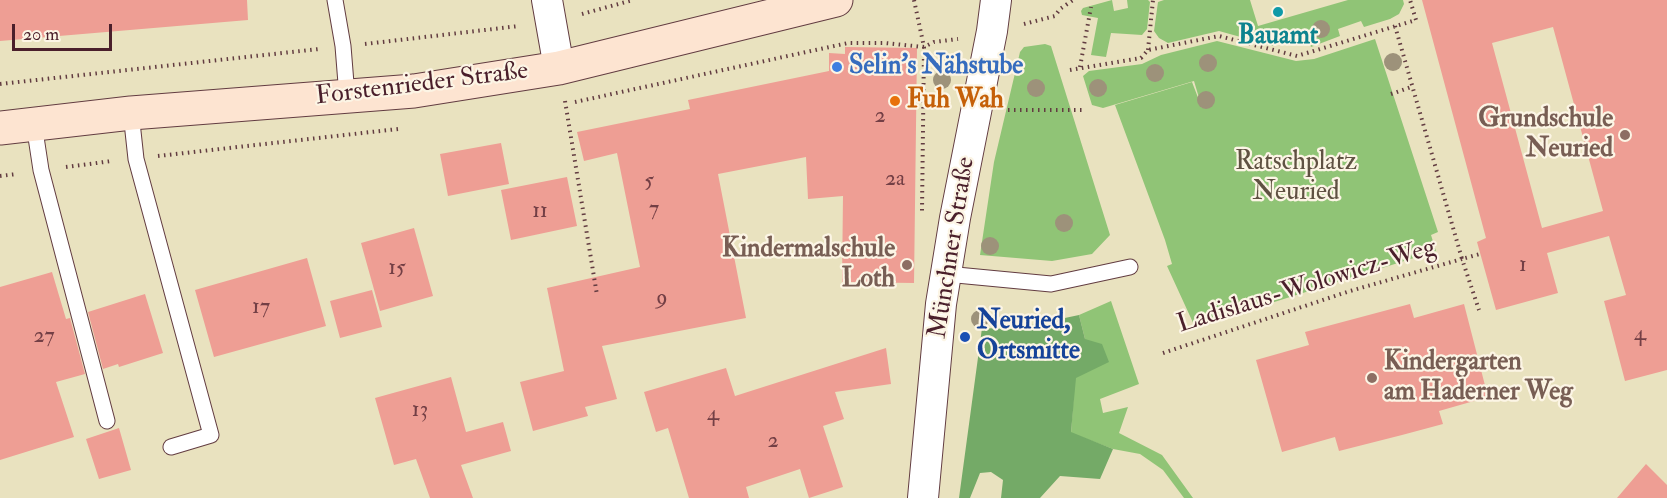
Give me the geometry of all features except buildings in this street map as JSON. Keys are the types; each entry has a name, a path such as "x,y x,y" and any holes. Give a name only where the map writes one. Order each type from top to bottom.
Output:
{"main road":[{"name":"Forstenrieder Straße","path":"0,128 131,113 414,91 559,68 836,0"}],"street":[{"path":"547,0 559,68"},
{"name":"Münchner Straße","path":"923,498 946,274 996,0"}],"lane":[{"path":"335,0 343,46 346,96"},
{"path":"131,113 136,159 211,435 171,447"},
{"path":"34,124 41,170 107,422"},
{"path":"946,274 1051,284 1130,267"}],"path":[{"path":"1055,16 1060,9 1073,0"},
{"path":"1070,70 1141,58 1148,50 1154,0"},
{"path":"1148,50 1219,36 1297,56 1416,20 1410,0"},
{"path":"1080,67 1091,7"},
{"path":"1395,26 1462,259"},
{"path":"559,68 597,295"},
{"path":"1391,94 1411,87"},
{"path":"1000,110 1083,110"},
{"name":"Ladislaus-Wolowicz-Weg","path":"1163,353 1350,291 1480,254"},
{"name":"Ladislaus-Wolowicz-Weg","path":"1462,259 1479,310"}],"green space":[{"path":"1112,0 1114,11 1128,8 1127,0 1148,0 1150,2 1147,29 1142,35 1111,33 1106,57 1091,55 1098,18 1082,15 1081,11 1083,8"},
{"path":"1164,0 1250,0 1258,26 1348,0 1403,0 1404,4 1399,14 1390,19 1364,27 1361,21 1338,29 1340,36 1311,47 1308,40 1297,43 1275,39 1273,46 1219,31 1168,43 1159,38 1154,31 1158,2"},
{"name":"Ratschplatz Neuried","path":"1375,39 1438,232 1431,235 1436,251 1195,327 1167,266 1172,264 1165,240 1115,105 1192,82 1202,108 1194,81 1103,108 1092,105 1083,76 1089,71 1142,64 1161,55 1217,41 1296,61 1314,59"},
{"path":"1045,44 1051,46 1110,235 1092,254 1052,261 980,255 994,162 1020,52 1024,47"},
{"path":"1111,301 1139,384 1100,399 1103,413 1128,407 1119,433 1162,455 1193,498 1184,498 1163,470 1140,454 1113,449 1071,433 1075,378 1085,339 1079,315"},
{"path":"1079,315 1085,339 1102,344 1109,362 1076,378 1071,432 1113,449 1100,479 1060,476 1040,498 1001,498 1003,480 991,472 980,473 970,498 959,498 982,328 1013,329"}],"place":[{"name":"Bauamt","path":"1278,12"},
{"name":"Selin's Nähstube","path":"837,67"},
{"name":"Fuh Wah","path":"895,101"},
{"name":"Grundschule Neuried","path":"1625,135"},
{"name":"Kindermalschule Loth","path":"907,265"},
{"name":"Neuried, Ortsmitte","path":"965,337"},
{"name":"Kindergarten am Haderner Weg","path":"1372,378"}]}
